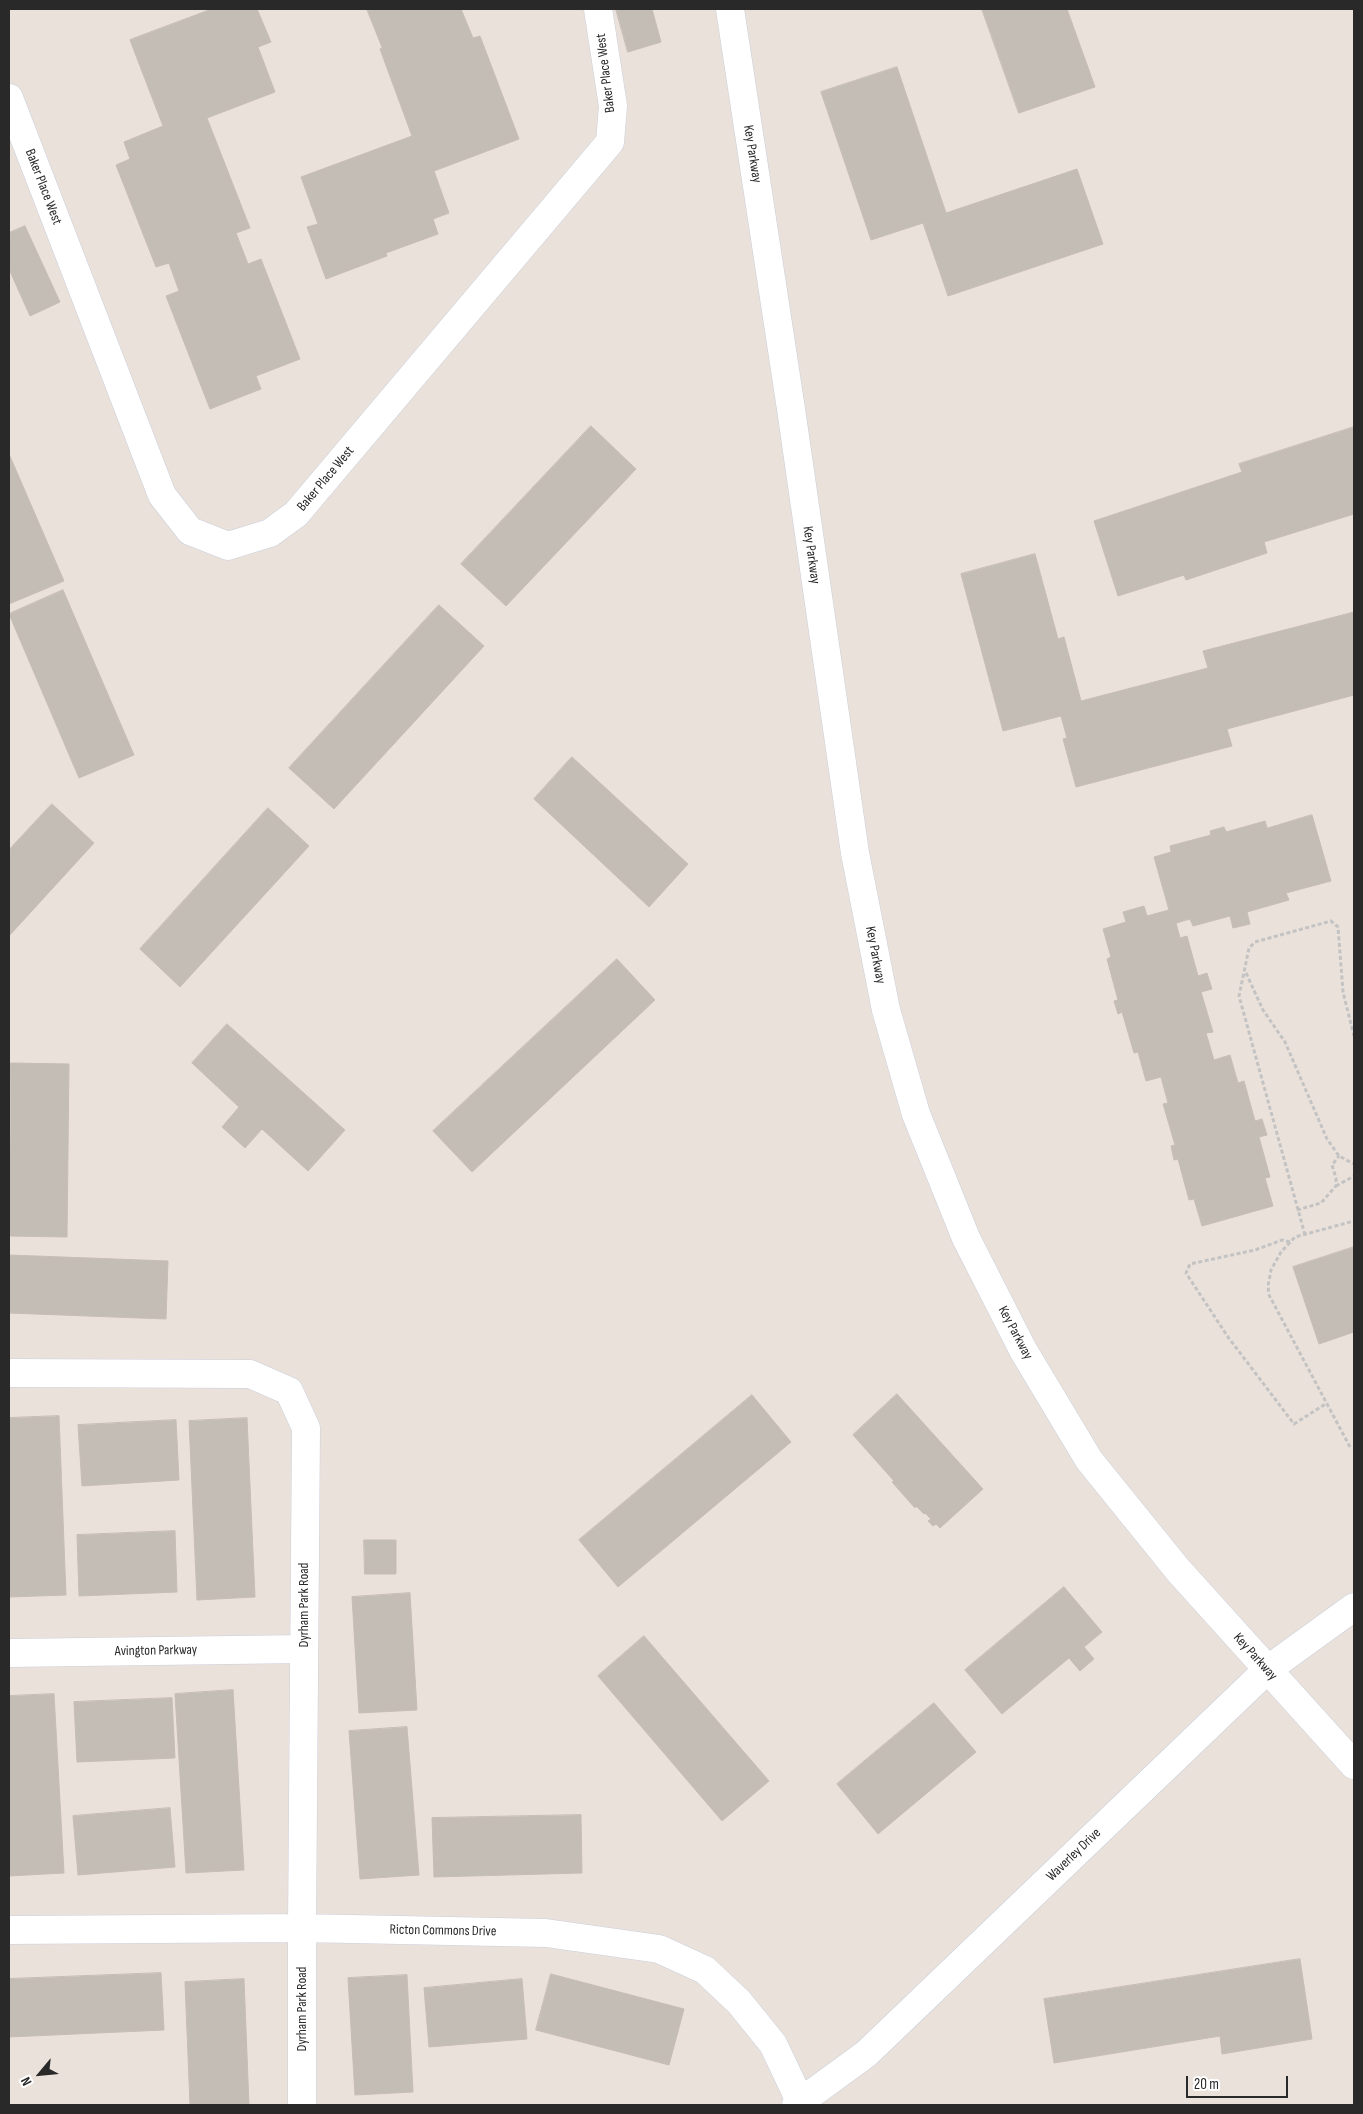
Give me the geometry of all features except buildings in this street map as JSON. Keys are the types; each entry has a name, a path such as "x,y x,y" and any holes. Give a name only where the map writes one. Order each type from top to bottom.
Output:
{"street":[{"name":"Baker Place West","path":"9,98 162,495 190,532 228,546 270,533 296,514 610,142 613,106 598,9"},
{"name":"Key Parkway","path":"730,9 791,409 855,853 886,1010 916,1114 966,1238 1023,1350 1090,1460 1178,1570 1354,1765"},
{"name":"Dyrham Park Road","path":"9,1373 250,1374 289,1391 306,1428 302,2105"},
{"name":"Waverley Drive","path":"799,2104 866,2054 906,2018 1267,1670 1354,1608"},
{"name":"Avington Parkway","path":"9,1653 304,1650"},
{"name":"Ricton Commons Drive","path":"9,1930 302,1928 546,1933 659,1949 705,1970 739,2002 773,2044 799,2104"}],"path":[{"path":"1305,1235 1239,996 1246,972 1249,948 1254,942 1331,921 1338,927 1343,992 1354,1036"},
{"path":"1246,972 1264,1010 1284,1042 1327,1139 1339,1156 1354,1164"},
{"path":"1336,1186 1332,1164 1339,1156"},
{"path":"1297,1210 1321,1203 1336,1186 1354,1176"},
{"path":"1350,1447 1270,1295 1268,1286 1271,1270 1281,1252 1296,1237 1354,1221"},
{"path":"1290,1242 1282,1240 1255,1250 1190,1264 1186,1273 1228,1336 1294,1424 1328,1403"}]}
